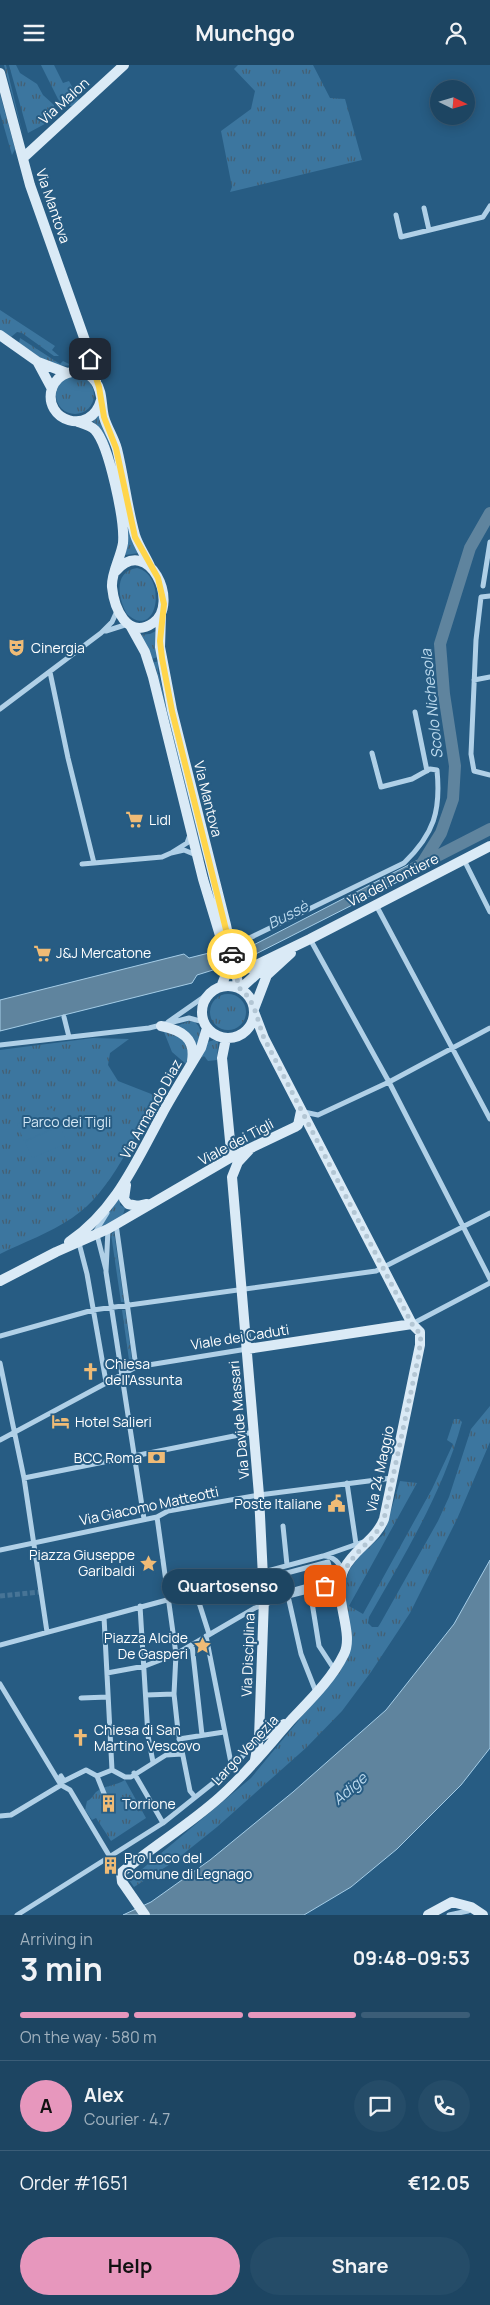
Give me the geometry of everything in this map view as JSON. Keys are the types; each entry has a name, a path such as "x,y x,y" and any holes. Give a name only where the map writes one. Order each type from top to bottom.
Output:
{"street":[{"name":"Via Malon","path":"23,158 124,65"},
{"name":"Via Mantova","path":"0,73 23,158 87,346 104,417 116,448 135,537 150,566 158,575 164,604 161,615 160,647 172,711 230,950 231,968 239,988"},
{"path":"396,215 401,237 483,217 490,206"},
{"path":"424,208 429,230"},
{"path":"0,335 38,362 70,372 84,372 96,382"},
{"path":"52,389 58,379 70,372 85,359 87,346"},
{"path":"38,362 52,389"},
{"name":"Via Mantova","path":"52,389 52,403 59,415 64,419 78,421 94,429 101,437 110,465 123,534 112,587 118,610 146,652 197,855 230,950"},
{"path":"78,421 85,420 96,412 101,400"},
{"path":"483,586 490,543"},
{"path":"116,571 132,561 150,566"},
{"path":"490,596 481,597 474,680 471,755 474,771 490,775"},
{"path":"0,709 101,633 112,623 118,610"},
{"path":"101,633 129,625 147,627 154,623 161,615"},
{"path":"50,672 68,758 94,863"},
{"path":"474,680 490,677"},
{"path":"414,712 427,771"},
{"path":"230,950 404,863 420,847 434,822 439,793 437,770 427,771 412,779 381,787 372,753"},
{"path":"82,864 162,857 187,843 191,832"},
{"name":"Via del Pontiere","path":"231,968 247,969 310,939 490,846"},
{"path":"171,853 184,850 197,855"},
{"path":"464,859 490,912"},
{"path":"376,905 490,1119"},
{"path":"310,939 388,1082 490,1279"},
{"name":"Via del Pontiere","path":"254,1010 267,975 310,939"},
{"name":"Via del Pontiere","path":"239,988 283,952"},
{"name":"Via Mantova","path":"221,987 231,968"},
{"path":"161,1026 186,1012 208,994 221,987 239,988 248,995 264,1038 412,1324 490,1283"},
{"path":"205,1025 203,1005 208,994"},
{"path":"0,1045 161,1026 189,1019 205,1025 217,1035 226,1038 241,1034 248,1029 254,1010"},
{"path":"64,1017 69,1037"},
{"name":"Via Armando Diaz","path":"96,1234 204,1042 205,1025"},
{"path":"161,1026 178,1030 188,1037 193,1049 192,1063"},
{"path":"300,1109 311,1115 318,1115 388,1082 490,1028"},
{"path":"226,1038 222,1054 231,1151 230,1158"},
{"path":"300,1109 298,1125 303,1125 311,1130"},
{"path":"311,1130 318,1115"},
{"name":"Viale dei Tigli","path":"0,1281 56,1252 112,1227 230,1158 298,1125"},
{"path":"232,1177 238,1162 251,1148"},
{"path":"216,1167 230,1171 232,1177"},
{"name":"Via Davide Massari","path":"232,1177 255,1432 261,1572"},
{"name":"Viale dei Tigli","path":"127,1179 124,1199 129,1205 145,1205 157,1200"},
{"name":"Via Armando Diaz","path":"56,1252 83,1232 114,1201"},
{"path":"0,1336 93,1310 356,1274 383,1268 490,1213"},
{"path":"106,1271 112,1227"},
{"path":"112,1227 136,1367"},
{"path":"96,1234 106,1271 144,1519"},
{"path":"79,1243 106,1382"},
{"name":"Viale dei Caduti","path":"0,1440 136,1367 412,1324"},
{"name":"Via 24 Maggio","path":"343,1574 375,1535 384,1519 407,1402 415,1342 412,1324"},
{"path":"0,1363 24,1478 47,1632"},
{"path":"24,1478 255,1432"},
{"name":"Via Giacomo Matteotti","path":"0,1549 158,1517 168,1511 259,1495 393,1478"},
{"path":"347,1483 356,1544"},
{"path":"158,1517 167,1600 176,1654 174,1694 179,1739 190,1791 195,1797"},
{"path":"283,1526 287,1565"},
{"path":"0,1645 323,1556 375,1535"},
{"path":"294,1718 334,1669 346,1647 340,1599 347,1547"},
{"path":"323,1556 328,1556 337,1561 343,1574"},
{"path":"328,1562 333,1579 273,1596 268,1578 328,1562"},
{"name":"Via Disciplina","path":"252,1767 259,1738 263,1606 261,1572"},
{"path":"107,1673 145,1666 176,1654 255,1608 310,1590 343,1574"},
{"path":"310,1590 319,1646 334,1669"},
{"path":"195,1591 208,1635 223,1713 224,1732 232,1767"},
{"path":"288,1596 301,1654 316,1692"},
{"path":"140,1606 148,1736 153,1762"},
{"path":"104,1617 112,1770"},
{"path":"192,1645 202,1735"},
{"path":"0,1684 61,1785 70,1790 110,1857"},
{"path":"146,1695 174,1694"},
{"path":"81,1698 108,1697"},
{"name":"Largo Venezia","path":"17,1915 163,1823 232,1767 259,1738 294,1718"},
{"name":"Largo Venezia","path":"145,1915 120,1876 212,1804 252,1767 294,1718"},
{"path":"179,1739 224,1732"},
{"path":"112,1770 125,1777 131,1777 134,1773 166,1755 182,1754"},
{"path":"97,1776 112,1770"},
{"path":"61,1776 64,1781 86,1771 97,1776 105,1796"},
{"path":"134,1773 163,1823"},
{"path":"0,1816 11,1815 61,1785"},
{"path":"428,1915 450,1903 483,1915"},
{"path":"449,1915 468,1910"}],"green space":[{"path":"4,65 6,65 23,135"},
{"path":"9,65 16,65 20,73 37,84 43,95 54,105 54,119 28,133"},
{"path":"41,65 54,65 63,83 69,81 79,100 73,106 64,106 58,99"},
{"path":"238,65 313,65 330,98 345,99 362,160 230,192 232,187 221,131 251,109 255,91 234,69"},
{"path":"0,94 15,149 12,155 0,113"},
{"path":"0,310 55,346 52,350 59,356 54,356 22,333 17,332 11,337 0,330"},
{"path":"20,338 60,364 63,361 71,365 57,365 43,359 19,343"},
{"path":"75,376 88,382 94,395 88,408 75,414 62,408 56,395 62,382"},
{"path":"99,413 113,456 128,528 139,553 125,555 127,546 112,459 100,429 91,420"},
{"path":"137,568 147,573 153,582 156,593 152,614 146,620 138,620 127,614 121,601 121,580 129,570"},
{"path":"158,630 158,657 151,659 139,635 150,634"},
{"path":"159,661 158,671 204,859 202,859 157,671 152,663"},
{"path":"228,994 235,995 241,999 245,1005 245,1019 241,1025 235,1029 228,1030 221,1029 215,1025 211,1019 210,1012 211,1005 215,999 221,995"},
{"path":"189,1021 195,1022 200,1028 200,1037 196,1047 177,1026"},
{"path":"168,1031 184,1038 189,1057 186,1064 172,1052 164,1032"},
{"name":"Parco dei Tigli","path":"93,1038 129,1039 110,1053 108,1065 118,1081 159,1097 121,1162 99,1193 86,1207 55,1228 0,1254 0,1050"},
{"path":"214,1040 218,1042 217,1060 208,1061 204,1056 200,1059 208,1042"},
{"path":"52,1108 60,1125 24,1141 17,1124"},
{"path":"60,1126 67,1143 32,1158 25,1142"},
{"path":"120,1194 120,1205 125,1208 122,1218 100,1228"},
{"path":"114,1232 124,1302 121,1302 111,1234"},
{"path":"122,1310 125,1310 132,1360 129,1360"},
{"path":"490,1406 490,1442 457,1519 410,1613 371,1672 342,1711 307,1747 217,1827 172,1863 134,1887 129,1880 251,1778 336,1675 349,1654 351,1638 344,1593 345,1582 350,1569 360,1555 384,1534 400,1481 417,1483 349,1606 363,1614 432,1489 453,1444 447,1440 454,1419 459,1419 462,1422 454,1448 434,1498 369,1617 368,1623 372,1627 378,1627 438,1521 449,1497 471,1429"},
{"path":"125,1780 146,1818 111,1841 96,1818 92,1820 85,1810 87,1801 99,1790"}],"water":[{"path":"426,856 431,865 242,961 197,975 192,983 0,1031 0,1000 184,954 189,958 217,951 238,953"},
{"name":"Adige","path":"490,1560 490,1748 461,1785 397,1849 351,1887 304,1915 123,1915 151,1902 210,1860 293,1792 386,1710 454,1624"}],"waterway":[{"name":"Scolo Nichesola","path":"423,862 441,833 453,799 455,766 444,694 440,644 470,548 490,513"},
{"name":"Bussè","path":"414,868 490,829"}],"tunnel":[{"path":"0,1596 40,1592"}],"way so far":[{"path":"232,954 239,988 252,1001 264,1038 320,1149 412,1324 421,1335 419,1354 407,1402 382,1525 375,1535 348,1562 342,1574 341,1583 325,1586"}],"place":[{"name":"Cinergia","path":"17,648"},
{"name":"Lidl","path":"135,820"},
{"name":"J&J Mercatone","path":"42,953"},
{"name":"Chiesa dell'Assunta","path":"91,1372"},
{"name":"Hotel Salieri","path":"61,1422"},
{"name":"BCC Roma","path":"156,1458"},
{"name":"Poste Italiane","path":"336,1504"},
{"name":"Piazza Giuseppe Garibaldi","path":"149,1563"},
{"name":"Quartosenso","path":"325,1586"},
{"name":"Piazza Alcide De Gasperi","path":"202,1646"},
{"name":"Chiesa di San Martino Vescovo","path":"80,1738"},
{"name":"Torrione","path":"108,1804"},
{"name":"Pro Loco del Comune di Legnago","path":"110,1866"}],"route":[{"path":"90,359 101,393 104,417 116,448 135,537 150,566 156,572 164,599 161,615 160,647 172,711 232,954"}]}
